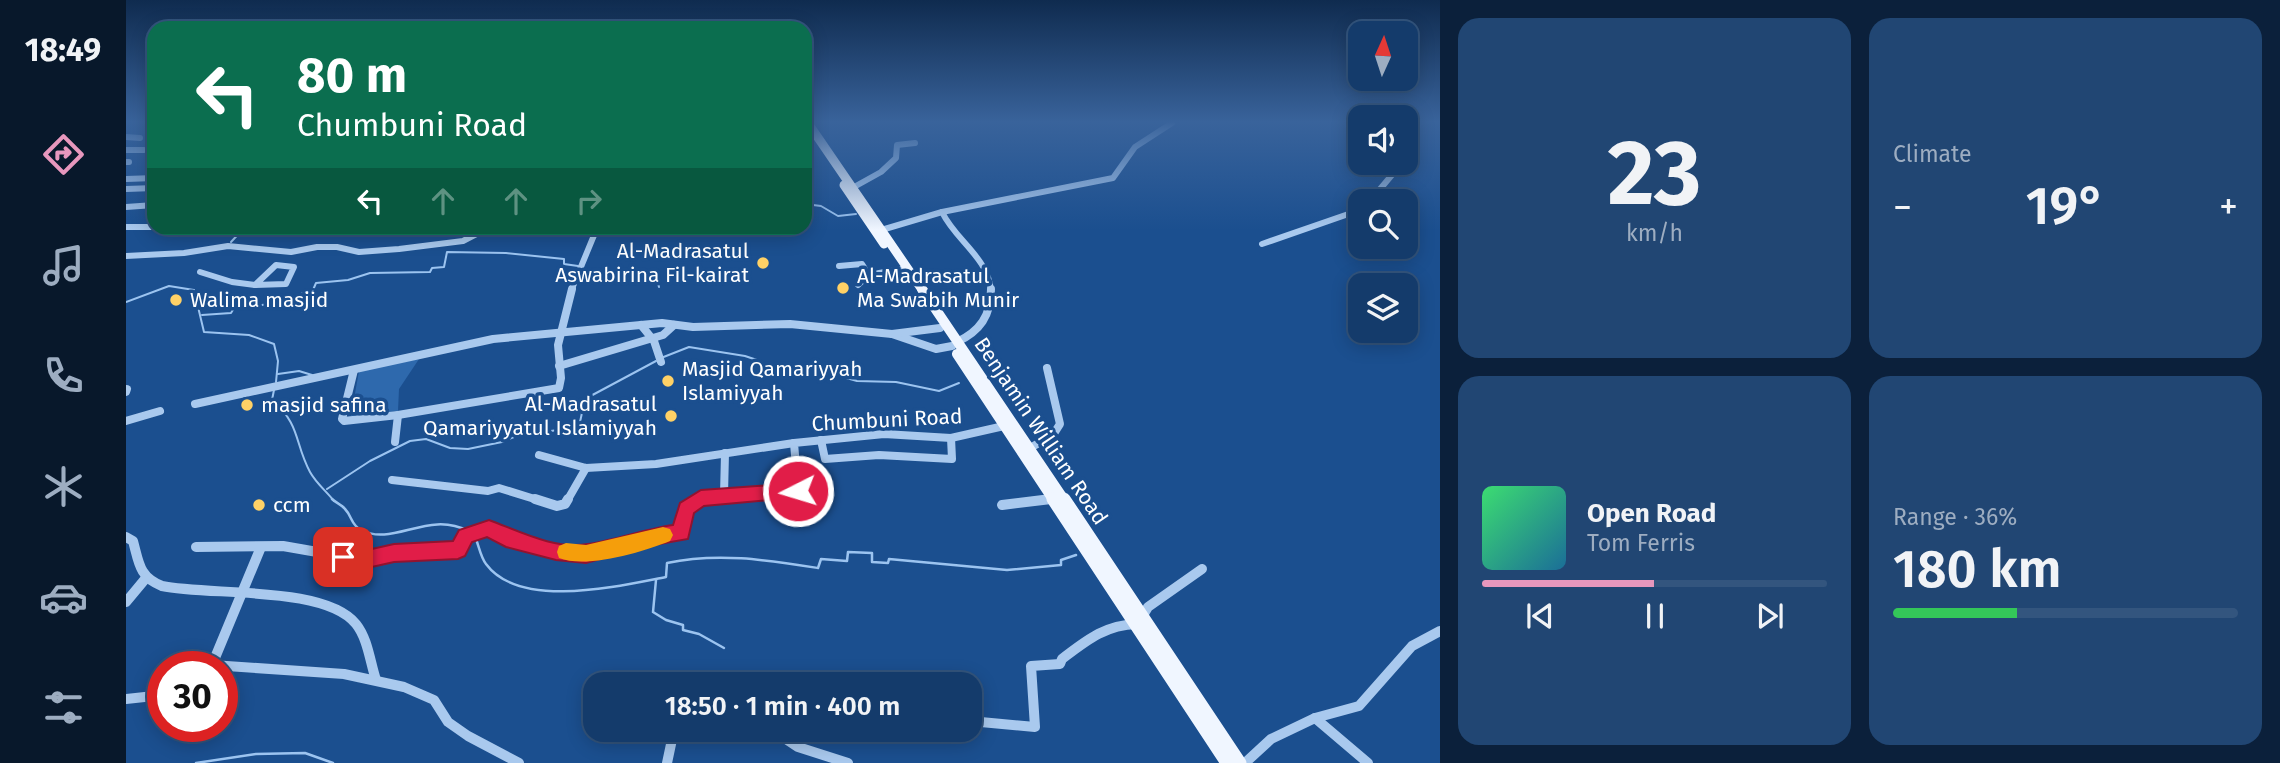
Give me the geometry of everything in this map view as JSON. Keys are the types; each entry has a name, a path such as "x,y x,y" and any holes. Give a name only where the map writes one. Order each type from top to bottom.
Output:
{"main road":[{"name":"Benjamin William Road","path":"827,159 879,231 1053,499 1242,763"},
{"name":"Benjamin William Road","path":"834,159 854,187 900,269 940,328 1030,448 1227,763"}],"street":[{"path":"854,187 881,172 895,159"},
{"path":"879,231 942,212 1113,178 1127,159"},
{"path":"1380,189 1392,175"},
{"path":"126,179 147,178"},
{"path":"126,189 147,188"},
{"path":"126,207 147,206"},
{"path":"892,334 936,349 954,344 982,326 990,307 991,287 986,269 957,237 942,212"},
{"path":"1262,244 1310,229 1348,212"},
{"path":"126,227 147,227"},
{"path":"126,256 184,253 228,246 291,253 317,247 337,247 359,252 463,241 475,235"},
{"path":"354,370 342,419 348,421 559,388 561,380 557,356 561,332 577,274 583,266 594,235"},
{"path":"839,266 862,264 869,275"},
{"path":"201,272 221,280 253,286 284,285 295,269 276,265 253,286"},
{"path":"858,285 869,275 900,269"},
{"path":"195,404 493,339 561,332 674,325 790,324 892,334 940,328"},
{"path":"559,366 663,335 674,325"},
{"path":"641,326 650,338 659,359"},
{"path":"1030,448 1051,436 1060,427 1061,418 1047,368"},
{"path":"126,421 160,411"},
{"path":"396,442 398,415"},
{"name":"Chumbuni Road","path":"196,548 303,547 363,560 394,553 458,550 464,538 489,528 506,538 556,551 586,554 648,537 681,533 686,509 701,498 798,491 794,443 884,434 951,438 1004,426"},
{"path":"821,440 825,459 879,455 951,459 951,438"},
{"path":"539,455 586,468 656,464 794,443"},
{"path":"724,495 725,453"},
{"path":"392,480 488,491 499,488 561,505 586,468"},
{"path":"1002,505 1053,499"},
{"path":"126,537 133,541 136,562 146,578 178,590 241,592 325,605 346,614 355,623 361,636 376,680"},
{"path":"217,651 261,547"},
{"path":"982,721 1035,727 1032,701 1035,693 1031,666 1060,664 1062,659 1097,630 1140,621 1148,607 1202,569"},
{"path":"126,602 146,578"},
{"path":"1242,763 1271,739 1315,718 1359,706 1412,646 1440,631"},
{"path":"238,668 344,674 404,687 434,700 448,722 468,736 519,763"},
{"path":"126,699 147,697"},
{"path":"1315,718 1368,763"},
{"path":"667,763 671,742"},
{"path":"790,742 798,747 845,762"}],"shaded area":[{"path":"419,359 399,389 398,411 351,416 359,371"}],"waterway":[{"path":"812,205 821,206 838,216 856,214"},
{"path":"231,242 238,235"},
{"path":"202,315 231,313 234,308 271,304 313,290 316,283 348,280 370,273 430,272 432,268 444,267 447,252 506,253 564,259 564,264 578,266"},
{"path":"581,274 599,273 658,284 659,287"},
{"path":"126,302 169,286 194,290 204,332 249,335 274,344 278,361 276,382"},
{"path":"661,358 689,347 745,356 760,361 768,369 785,373 818,370 857,381 896,382 939,391 959,383"},
{"path":"327,489 370,461 410,441 426,439 450,448 468,449 502,442 519,435 574,428 580,422 585,399 656,361"},
{"path":"278,374 299,371 312,375"},
{"path":"274,390 272,400 293,426 310,472 333,500"},
{"path":"333,500 345,509 358,528 373,534 439,524 468,531"},
{"path":"476,539 484,562 502,578 522,587 546,591 597,589 666,577 667,563 705,558 761,560 818,568 821,559 847,561 848,552 872,553 872,562 888,563 889,559 1007,570 1061,565 1061,560 1076,555"},
{"path":"656,580 653,612 666,620 683,625 683,630 699,634 724,648"},
{"path":"196,763 256,754 305,753 333,763"}],"slow traffic":[{"path":"566,552 586,554 663,535"}],"place":[{"name":"Al-Madrasatul Aswabirina Fil-kairat","path":"763,263"},
{"name":"Al-Madrasatul Ma Swabih Munir","path":"843,288"},
{"name":"Walima masjid","path":"176,300"},
{"name":"Masjid Qamariyyah Islamiyyah","path":"668,381"},
{"name":"masjid safina","path":"247,405"},
{"name":"Al-Madrasatul Qamariyyatul Islamiyyah","path":"671,416"},
{"name":"ccm","path":"259,505"}],"route":[{"path":"343,557 363,560 394,553 458,550 466,536 489,528 506,538 530,542 556,551 586,554 648,537 681,533 686,509 701,498 798,491"}]}
